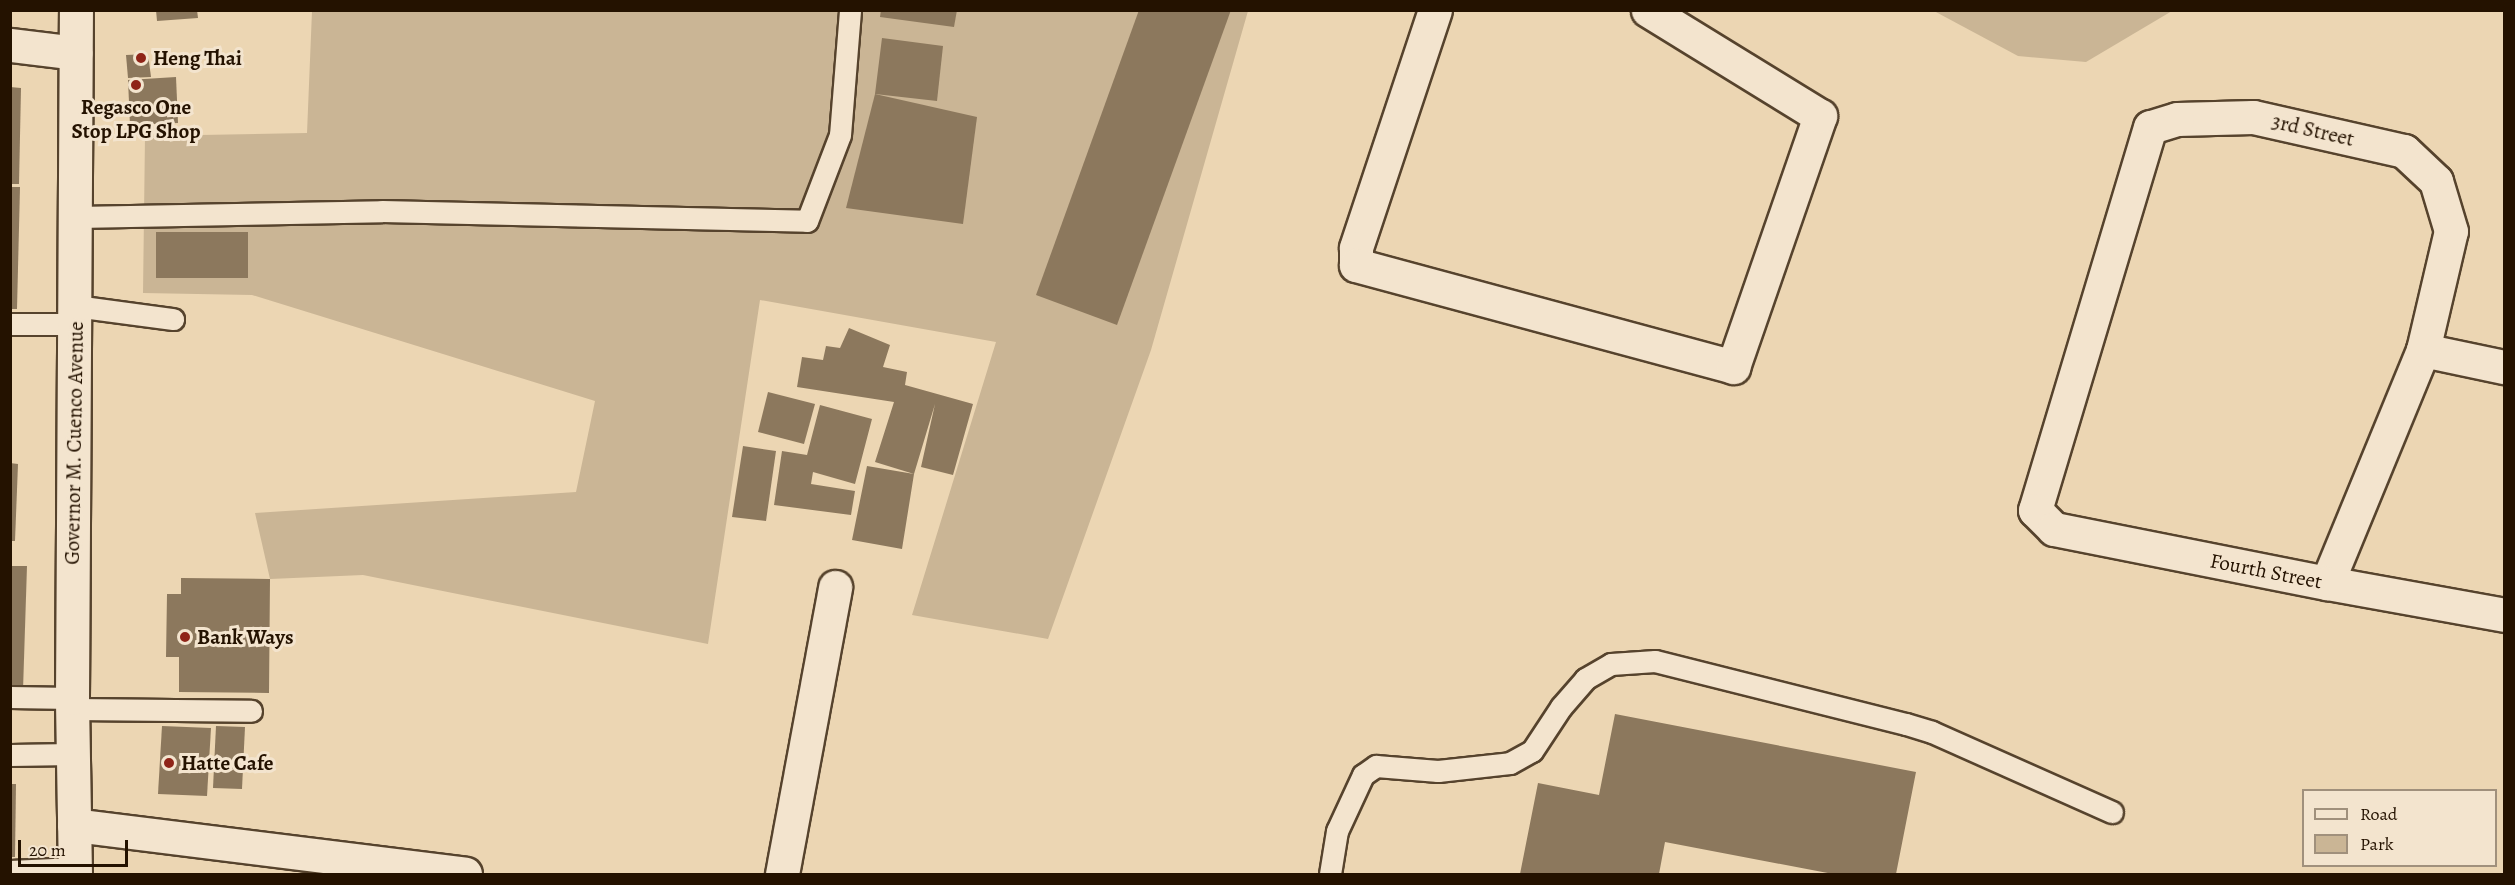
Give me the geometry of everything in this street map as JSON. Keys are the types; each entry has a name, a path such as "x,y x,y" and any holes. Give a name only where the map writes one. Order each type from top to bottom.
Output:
{"street":[{"name":"Governor M. Cuenco Avenue","path":"75,871 72,704 77,217 76,10"},
{"path":"1436,10 1356,248 1356,265 1733,367 1820,116 1648,10"},
{"path":"10,45 76,53"},
{"name":"3rd Street","path":"2035,510 2150,128 2177,119 2253,117 2404,151 2436,181 2451,231 2423,350 2327,583"},
{"path":"2423,350 2505,367"},
{"name":"Fourth Street","path":"2035,510 2054,530 2505,615"},
{"path":"782,874 836,587"},
{"path":"74,825 447,873"}],"lane":[{"path":"77,217 382,211 807,221 840,135 850,10"},
{"path":"10,324 76,315 173,319"},
{"path":"1329,874 1337,831 1363,775 1376,766 1438,771 1510,763 1532,751 1562,707 1585,679 1611,664 1622,663 1655,661 1906,724 1932,732 2112,812"},
{"path":"10,697 72,704 251,711"},
{"path":"10,756 73,754"},
{"path":"10,871 75,871"}],"green space":[{"path":"312,11 1248,11 1151,350 1048,639 912,615 996,342 760,300 708,644 363,575 270,579 255,513 576,492 595,401 252,295 143,293 145,136 307,133"},
{"path":"1934,11 2172,11 2086,62 2018,56"}],"building":[{"path":"156,10 197,10 198,18 157,21"},
{"path":"881,10 957,10 954,27 880,17"},
{"path":"1139,10 1231,10 1117,325 1036,295"},
{"path":"882,38 943,46 937,101 875,94"},
{"path":"148,54 151,77 128,78 126,55"},
{"path":"176,77 178,123 130,125 128,80"},
{"path":"10,87 21,88 19,184 10,184"},
{"path":"875,94 977,117 963,224 846,208"},
{"path":"10,187 20,187 17,309 10,309"},
{"path":"156,232 248,232 248,278 156,278"},
{"path":"849,328 890,345 883,367 907,372 905,385 973,404 953,475 921,467 935,404 914,474 875,462 894,402 797,387 802,357 823,360 826,346 840,348"},
{"path":"768,392 815,404 804,444 758,432"},
{"path":"820,405 872,419 855,484 813,472 811,484 855,491 851,515 774,505 782,451 807,455"},
{"path":"743,446 776,451 766,521 732,517"},
{"path":"10,463 18,464 15,541 10,541"},
{"path":"867,466 914,474 902,549 852,540"},
{"path":"10,566 27,566 23,690 10,690"},
{"path":"181,578 270,579 269,693 179,692 179,657 166,657 167,594 181,594"},
{"path":"1615,714 1916,772 1896,874 1833,874 1665,842 1659,874 1520,874 1538,783 1599,795"},
{"path":"162,726 211,728 207,796 158,794"},
{"path":"216,726 245,727 242,789 213,788"},
{"path":"10,784 16,784 15,857 10,857"}],"place":[{"name":"Heng Thai","path":"141,58"},
{"name":"Regasco One Stop LPG Shop","path":"136,85"},
{"name":"Bank Ways","path":"185,637"},
{"name":"Hatte Cafe","path":"169,763"}]}
